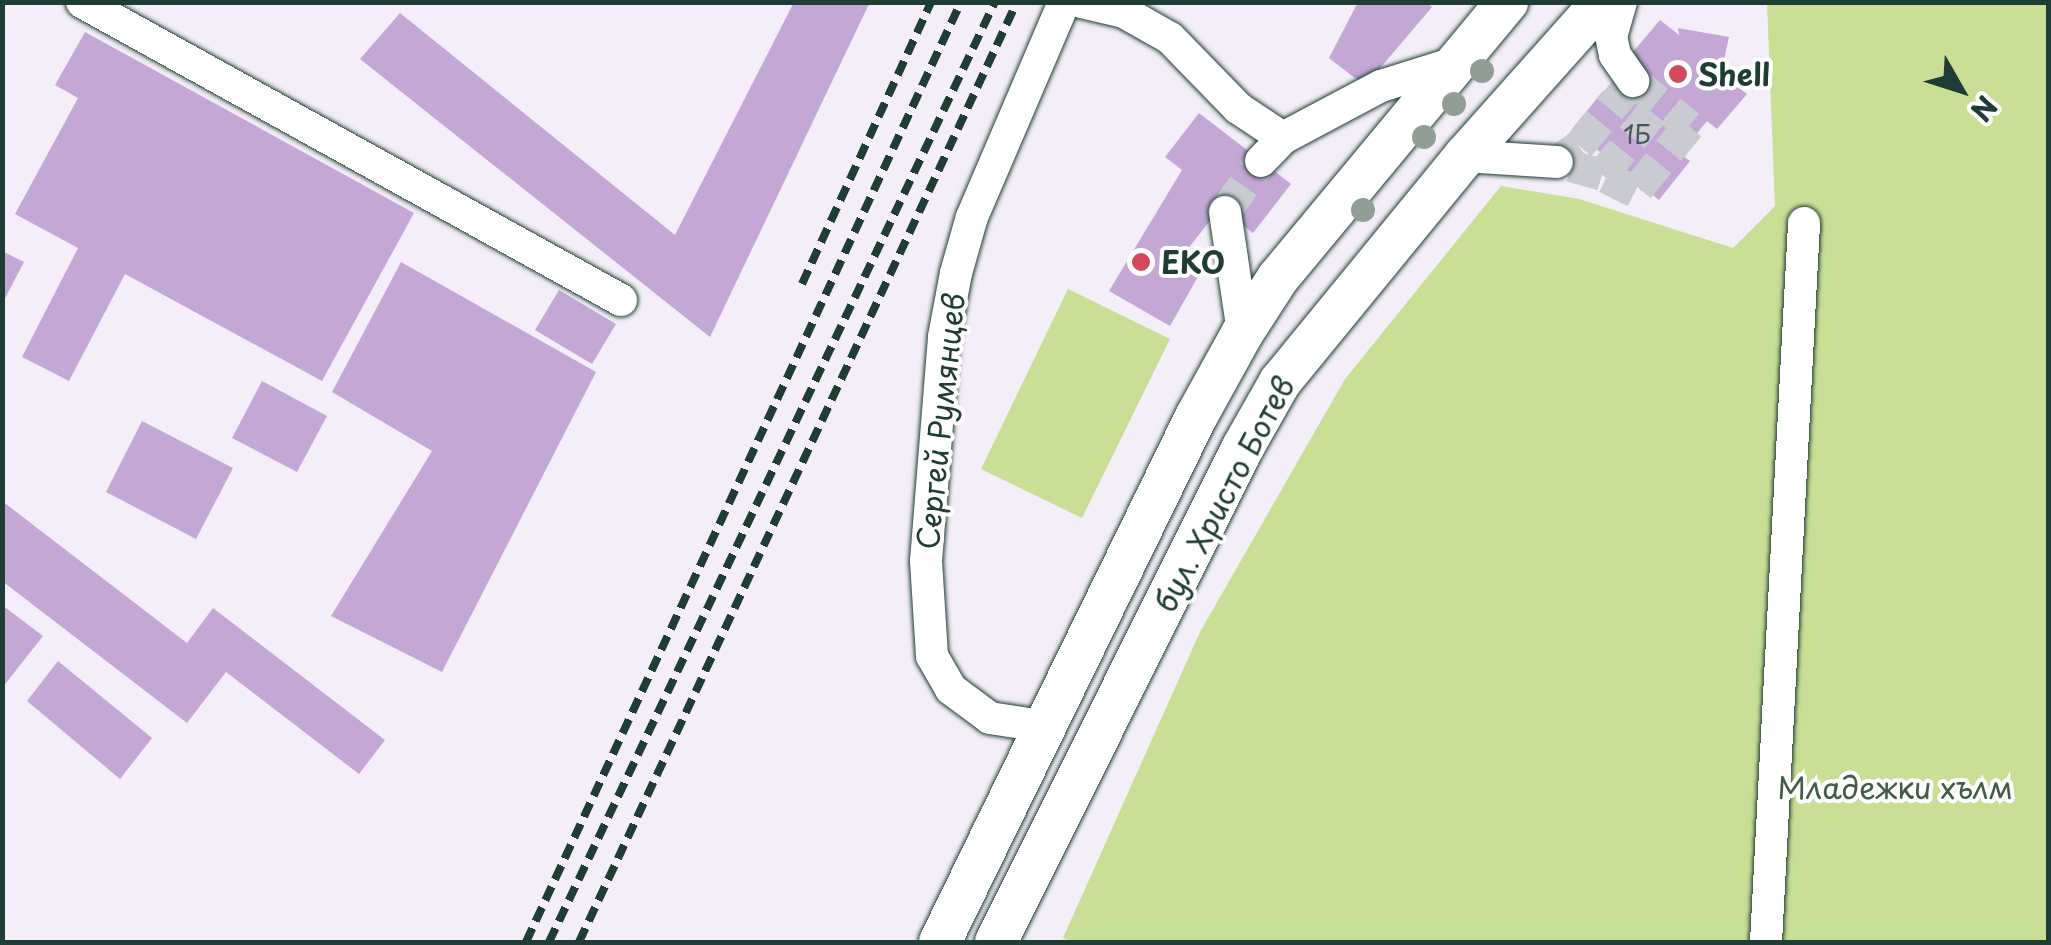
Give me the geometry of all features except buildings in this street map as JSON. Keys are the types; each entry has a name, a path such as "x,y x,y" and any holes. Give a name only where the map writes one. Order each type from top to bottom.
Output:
{"main road":[{"name":"бул. Христо Ботев","path":"940,942 1196,417 1243,332 1278,278 1507,2"},
{"name":"бул. Христо Ботев","path":"996,942 1243,447 1280,382 1465,156 1602,2"}],"street":[{"path":"82,2 621,300"},
{"name":"Сергей Румянцев","path":"1048,727 990,718 951,690 932,656 926,561 944,336 956,273 972,217 1064,2"},
{"path":"1081,2 1124,12 1170,38 1238,108 1272,150 1381,86 1455,63"},
{"path":"1621,2 1611,36 1615,55 1633,81"},
{"path":"1465,156 1557,162"},
{"path":"1225,212 1243,332"},
{"path":"1766,942 1804,224"}],"green space":[{"name":"Младежки хълм","path":"1767,3 2048,3 2048,942 1074,942 1063,938 1200,632 1345,379 1501,186 1579,199 1733,248 1775,206"},
{"path":"1068,289 1170,339 1082,518 981,469"}],"tunnel":[{"path":"1633,81 1689,126 1635,192 1602,175 1557,162 1579,146 1633,81"},
{"path":"1602,175 1660,103"},
{"path":"1225,212 1261,161"}],"railway":[{"path":"802,284 931,2"},
{"path":"526,942 961,2"},
{"path":"549,942 995,2"},
{"path":"579,942 1017,2"}],"place":[{"name":"Shell","path":"1678,74"},
{"name":"EKO","path":"1141,262"}]}
